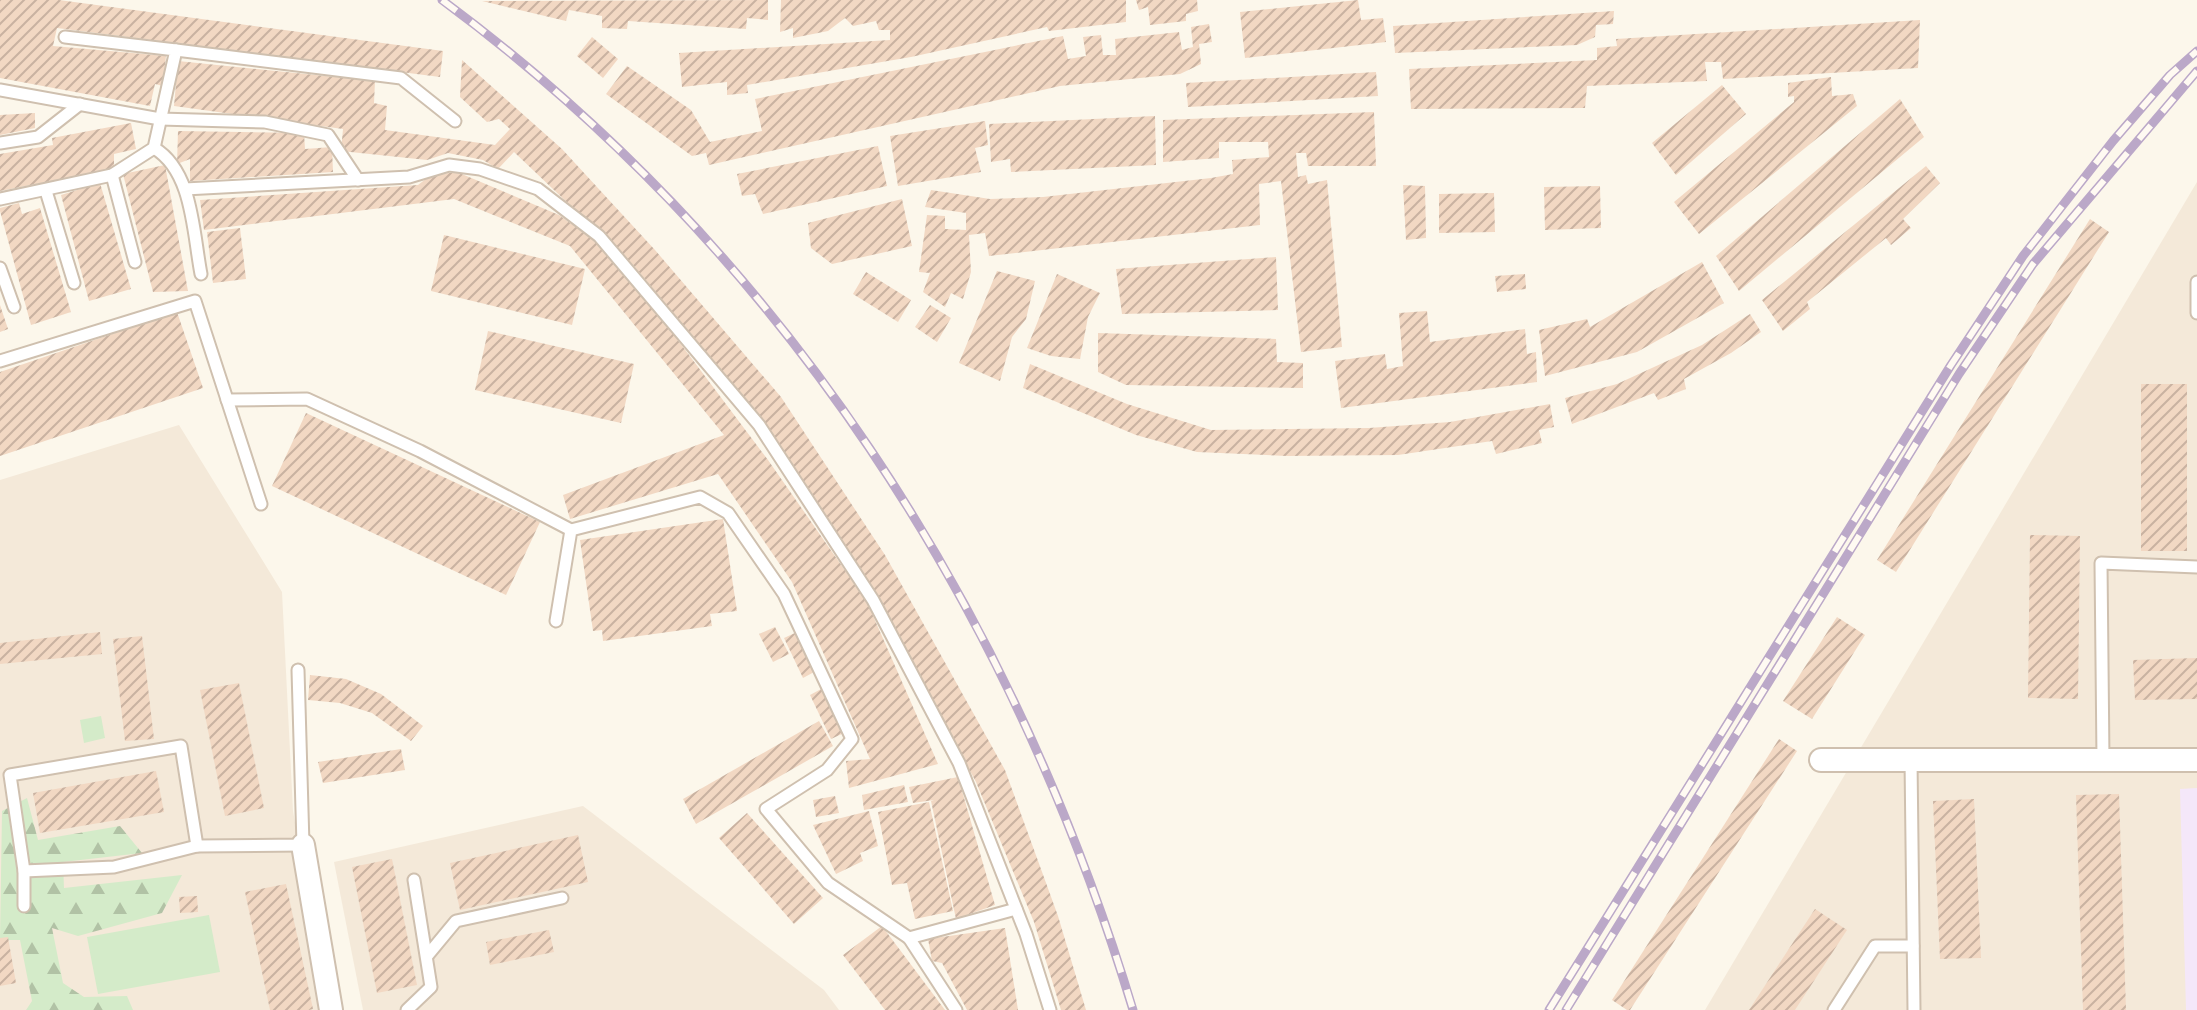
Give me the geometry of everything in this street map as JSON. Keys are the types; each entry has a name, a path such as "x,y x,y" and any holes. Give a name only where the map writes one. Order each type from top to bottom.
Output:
{"street":[{"path":"1821,760 2197,760"},
{"path":"303,845 331,1010"}],"lane":[{"path":"65,37 401,78 455,121"},
{"path":"0,199 112,175 154,148 176,50"},
{"path":"0,90 160,119 265,122 328,135 358,180"},
{"path":"0,143 38,137 80,104"},
{"path":"154,148 166,155 185,189 201,274"},
{"path":"185,189 409,177 449,165 480,169 538,189 599,236 759,425 873,600 959,763 1016,909 1050,1010"},
{"path":"112,175 135,262"},
{"path":"46,191 74,283"},
{"path":"0,268 14,307"},
{"path":"2197,282 2197,313"},
{"path":"0,361 195,301 261,504"},
{"path":"227,400 307,399 420,451 571,530 700,497 728,513 784,594 852,739 827,770 766,809 828,883 909,938 956,1010"},
{"path":"556,621 571,530"},
{"path":"2103,760 2101,563 2197,567"},
{"path":"24,871 114,867 197,846 303,845 298,670"},
{"path":"24,906 24,871 5,775 181,746 197,846"},
{"path":"1911,760 1914,1010"},
{"path":"407,1010 431,987 414,880"},
{"path":"427,956 456,921 562,898"},
{"path":"909,938 1016,909"},
{"path":"1834,1010 1875,946 1913,946"}],"shaded area":[{"path":"2197,182 2197,1010 1705,1010"},
{"path":"179,425 282,592 293,811 327,1010 0,1010 0,480"},
{"path":"2197,788 2197,1010 2186,1010 2180,789"},
{"path":"583,806 824,990 839,1010 363,1010 334,862"}],"green space":[{"path":"101,716 105,738 84,743 80,720"},
{"path":"27,798 38,840 120,826 142,853 63,862 64,888 182,875 162,913 78,936 52,928 63,983 84,997 127,996 133,1010 26,1010 32,1001 20,940 0,940 2,811"},
{"path":"209,915 220,972 98,994 87,937"}],"building":[{"path":"0,0 59,0 443,51 440,77 57,28 53,46 166,56 163,86 155,84 150,106 0,78"},
{"path":"768,0 768,20 747,18 746,29 628,21 627,29 602,28 602,16 569,10 566,21 482,1"},
{"path":"781,0 1126,0 1126,22 1049,31 1047,27 911,57 747,85 748,93 727,95 727,82 682,87 679,53 890,40 890,30 879,30 876,21 853,26 845,18 828,31 793,38 793,28 780,32"},
{"path":"1136,0 1197,0 1198,11 1186,14 1186,21 1150,25 1148,7 1139,10"},
{"path":"1358,0 1361,20 1383,18 1386,42 1245,58 1240,12"},
{"path":"1614,11 1613,24 1596,25 1595,37 1577,45 1395,53 1393,26"},
{"path":"1920,20 1918,68 1723,79 1721,62 1705,62 1707,81 1587,86 1585,108 1411,109 1409,69 1597,60 1597,48 1617,46 1616,39"},
{"path":"1209,24 1212,42 1199,44 1201,64 1180,74 1060,86 709,165 706,153 692,156 606,94 627,66 691,110 710,142 762,131 755,99 1063,36 1068,59 1086,56 1083,37 1101,35 1103,55 1116,55 1115,39 1179,32 1182,50 1193,47 1191,27"},
{"path":"592,37 618,59 603,78 577,56"},
{"path":"462,60 562,149 655,250 781,397 885,555 1005,770 1058,916 1086,1010 1061,1010 1034,922 976,782 862,572 755,411 634,266 514,152 498,169 483,160 448,153 427,160 341,151 343,129 174,106 178,61 375,81 374,103 387,106 385,130 495,145 510,129 499,119 487,122 460,97"},
{"path":"1376,72 1378,96 1188,107 1186,83"},
{"path":"1831,77 1832,96 1853,94 1857,106 1699,234 1674,202 1794,102 1794,96 1788,97 1788,83"},
{"path":"1722,85 1746,114 1676,175 1652,143"},
{"path":"1900,99 1924,137 1739,291 1716,256"},
{"path":"1374,112 1376,166 1308,166 1306,153 1296,153 1298,177 1306,175 1308,184 1327,180 1342,347 1301,352 1281,181 1259,184 1260,225 989,256 985,233 969,235 971,272 963,299 951,293 945,307 923,292 930,273 919,272 927,215 945,216 945,229 966,230 966,213 925,207 931,190 990,199 1043,197 1211,178 1233,174 1232,160 1269,157 1268,142 1219,142 1219,158 1163,162 1163,120"},
{"path":"35,113 35,128 0,135 0,115"},
{"path":"1155,116 1156,165 1011,172 1010,159 991,162 989,124"},
{"path":"985,121 988,145 975,148 981,172 898,186 890,136"},
{"path":"131,123 136,149 114,154 114,169 0,191 0,154 53,145 52,138"},
{"path":"178,131 304,133 305,149 332,147 333,172 190,181 190,159 177,164"},
{"path":"878,146 887,186 763,214 755,194 742,196 737,174"},
{"path":"165,165 188,291 153,292 123,174"},
{"path":"1926,166 1940,183 1903,219 1911,228 1891,245 1886,238 1807,302 1810,309 1783,331 1762,300"},
{"path":"457,172 559,215 595,241 653,307 768,460 867,602 938,764 849,788 846,761 870,759 792,582 718,474 570,519 563,495 724,435 570,246 454,199 204,230 200,200 418,185 431,175"},
{"path":"100,183 131,289 89,301 61,195"},
{"path":"1403,185 1425,186 1426,238 1406,240"},
{"path":"1600,186 1601,228 1545,230 1544,187"},
{"path":"1494,193 1495,232 1439,233 1439,194"},
{"path":"902,199 912,246 832,264 811,248 808,223"},
{"path":"19,203 22,214 40,208 71,312 31,325 0,211 0,208"},
{"path":"2090,219 2109,232 1896,572 1877,560"},
{"path":"240,228 246,279 213,283 207,232"},
{"path":"444,235 585,269 572,325 431,291"},
{"path":"1276,257 1278,310 1122,314 1116,269"},
{"path":"1702,262 1724,303 1637,352 1545,376 1539,330 1587,319 1590,327"},
{"path":"997,271 1035,281 1026,319 1012,337 1000,381 959,363"},
{"path":"866,272 911,300 898,322 853,294"},
{"path":"1057,274 1100,293 1088,317 1080,359 1051,356 1027,348"},
{"path":"1525,274 1526,289 1497,292 1495,276"},
{"path":"0,305 8,329 0,332"},
{"path":"930,305 951,318 937,342 915,327"},
{"path":"1427,311 1430,342 1525,329 1527,354 1536,352 1537,382 1341,408 1335,361 1385,354 1387,369 1403,366 1399,313"},
{"path":"177,312 203,388 0,456 0,372"},
{"path":"1750,314 1761,332 1684,379 1686,389 1658,400 1654,393 1572,424 1565,398 1617,384 1702,345"},
{"path":"488,331 634,364 621,423 475,390"},
{"path":"1098,333 1276,339 1277,362 1303,363 1303,388 1126,385 1098,372"},
{"path":"1030,364 1127,404 1211,430 1369,428 1450,422 1550,404 1554,427 1539,430 1542,443 1496,454 1492,441 1398,455 1287,456 1197,452 1136,435 1023,388"},
{"path":"2141,384 2187,384 2187,551 2141,551"},
{"path":"306,413 540,522 506,595 272,486"},
{"path":"723,519 737,611 710,614 712,626 603,641 602,630 593,631 580,540"},
{"path":"2030,535 2080,536 2078,699 2028,698"},
{"path":"1837,617 1865,635 1812,719 1783,701"},
{"path":"775,627 789,654 773,662 759,634"},
{"path":"100,632 102,654 0,664 0,643"},
{"path":"797,632 816,671 803,678 784,638"},
{"path":"142,636 154,739 125,741 113,639"},
{"path":"2197,658 2197,699 2135,700 2133,660"},
{"path":"310,675 346,679 381,694 423,726 411,741 372,713 340,703 308,700"},
{"path":"239,683 264,808 225,816 200,690"},
{"path":"823,688 844,733 831,739 810,695"},
{"path":"819,721 833,746 696,824 683,799"},
{"path":"1779,739 1797,751 1630,1010 1627,1010 1612,1000"},
{"path":"401,749 405,770 323,783 318,762"},
{"path":"156,771 164,812 40,833 33,793"},
{"path":"958,777 995,905 956,919 931,801 934,800 913,803 909,787"},
{"path":"904,785 908,802 864,810 862,795"},
{"path":"2119,794 2126,1010 2083,1010 2076,795"},
{"path":"835,796 839,813 816,817 813,800"},
{"path":"1974,799 1981,958 1940,959 1933,801"},
{"path":"929,802 953,911 915,919 907,883 892,885 878,812"},
{"path":"869,811 878,846 860,853 863,861 836,874 813,825"},
{"path":"747,813 823,898 794,924 719,838"},
{"path":"578,835 588,882 460,910 450,863"},
{"path":"392,859 417,985 377,993 352,867"},
{"path":"286,884 313,1009 309,1010 270,1010 245,892"},
{"path":"197,896 198,912 180,913 179,897"},
{"path":"1815,909 1847,930 1795,1010 1749,1010"},
{"path":"882,926 945,1010 885,1010 843,955"},
{"path":"1005,928 1018,1010 967,1010 942,963 932,961 928,939"},
{"path":"549,930 554,952 490,965 486,942"},
{"path":"8,937 16,983 0,986 0,938"}],"railway":[{"path":"442,0 565,99 677,207 778,324 870,448 951,580 1022,718 1082,861 1133,1010"},
{"path":"1549,1010 1951,365 2023,256 2113,141 2170,75 2197,51"},
{"path":"1566,1010 1959,374 2033,264 2197,71"}]}
